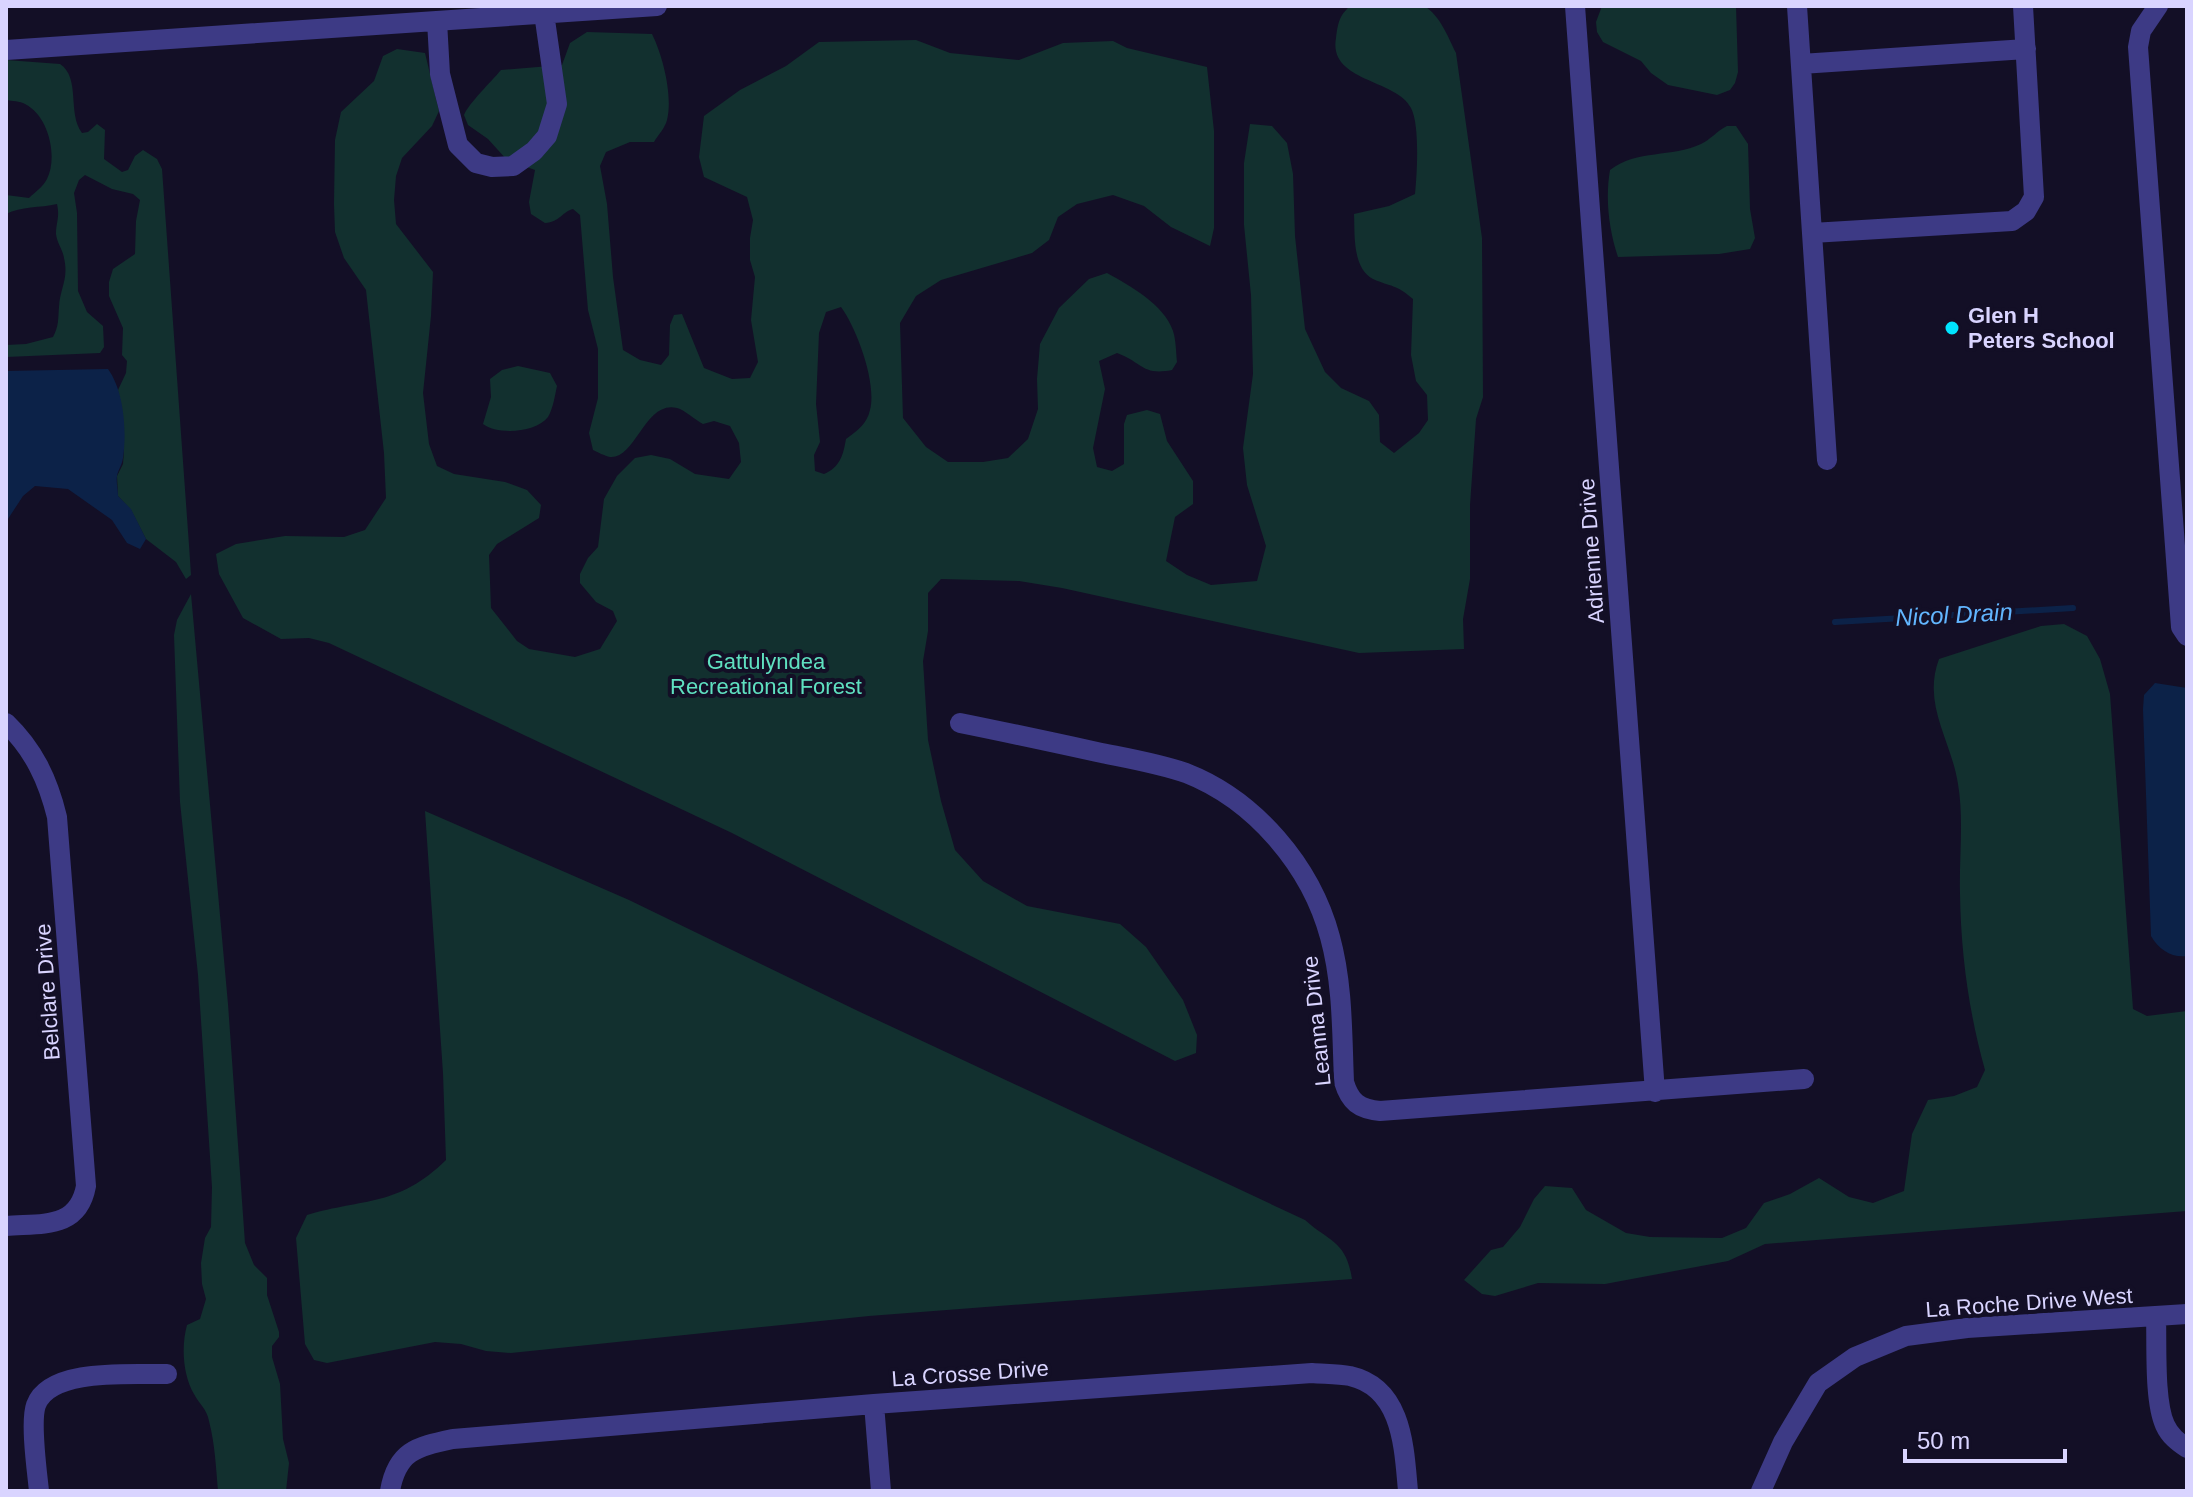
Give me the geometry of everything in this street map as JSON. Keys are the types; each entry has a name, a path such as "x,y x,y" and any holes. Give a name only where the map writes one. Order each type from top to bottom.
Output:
{"street":[{"path":"6,50 571,9 657,6"},
{"name":"Adrienne Drive","path":"1575,6 1655,1092"},
{"path":"1797,6 1827,460"},
{"path":"1812,233 2012,221 2026,211 2034,197 2023,6"},
{"path":"2158,6 2141,31 2138,47 2181,627 2187,636"},
{"path":"437,21 440,74 458,145 476,163 492,167 513,166 534,151 547,136 557,104 544,13"},
{"path":"1801,64 2026,49"},
{"name":"Belclare Drive","path":"6,723 26,744 52,793 60,840 86,1186 78,1208 69,1217 58,1222 6,1226"},
{"name":"Leanna Drive","path":"960,723 1186,773 1220,791 1255,818 1296,862 1321,910 1330,937 1338,984 1344,1082 1354,1104 1366,1110 1655,1092 1804,1079"},
{"name":"La Roche Drive West","path":"1761,1491 1783,1442 1818,1383 1855,1357 1906,1336 1936,1332 2187,1314"},
{"path":"2156,1317 2160,1404 2165,1425 2174,1439 2187,1448"},
{"name":"La Crosse Drive","path":"390,1491 394,1471 401,1459 426,1445 453,1439 874,1404 1312,1373 1351,1376 1384,1397 1404,1438 1408,1491"},
{"path":"39,1491 35,1408 44,1391 62,1382 91,1376 167,1374"},
{"path":"874,1404 881,1491"}],"green space":[{"name":"Gattulyndea Recreational Forest","path":"1350,6 1424,6 1439,21 1456,53 1482,238 1483,397 1476,419 1470,505 1470,579 1463,619 1464,649 1359,653 1019,581 941,579 928,593 928,631 923,661 928,740 955,850 983,881 1027,906 1120,924 1146,947 1183,1000 1197,1035 1196,1053 1175,1061 732,833 329,643 309,638 281,639 243,618 219,574 216,554 236,544 285,536 344,537 365,530 386,498 366,290 344,258 335,232 335,140 341,112 374,81 383,56 397,49 425,53 439,111 432,126 402,158 396,176 394,200 396,224 433,272 423,393 429,444 437,466 454,474 505,482 527,490 541,505 539,518 497,544 489,555 491,608 517,641 529,649 575,657 600,649 617,621 613,611 596,602 580,583 580,574 598,547 604,499 617,476 635,458 651,455 670,459 695,474 729,479 741,462 739,443 730,426 714,421 703,424 677,408 666,408 657,413 619,455 610,457 593,450 589,433 598,398 598,349 588,310 580,215 573,209 545,223 531,214 529,202 535,170 507,160 488,139 468,125 464,115 501,70 562,65 570,43 587,32 652,34 668,88 667,120 654,142 630,142 606,152 600,166 623,350 640,360 661,365 669,355 670,325 674,315 682,314 704,368 732,379 750,378 758,362 751,320 755,277 750,260 753,220 747,197 704,177 699,157 704,116 740,90 786,66 819,42 916,40 950,53 1019,60 1063,43 1113,41 1127,48 1207,67 1214,131 1214,228 1210,246 1171,227 1144,206 1113,195 1077,204 1058,217 1049,240 1032,253 941,280 916,296 900,323 903,418 926,447 948,462 1008,458 1028,439 1038,409 1040,344 1059,308 1089,279 1107,273 1145,297 1162,312 1173,331 1177,362 1172,370 1154,371 1117,353 1099,361 1105,389 1093,448 1097,467 1112,471 1124,464 1124,424 1127,415 1147,410 1160,414 1167,441 1193,481 1193,504 1175,517 1166,561 1187,575 1211,585 1257,581 1266,546 1247,485 1243,448 1253,374 1251,295 1244,225 1244,163 1250,124 1272,126 1287,143 1293,174 1295,236 1305,329 1325,372 1341,388 1369,401 1379,415 1380,442 1394,453 1419,433 1428,420 1427,395 1416,381 1411,355 1413,299 1398,288 1366,274 1358,259 1354,231 1354,214 1389,206 1415,194 1417,150 1414,116 1403,98 1352,72 1342,63 1336,52 1336,38","holes":["841,307 868,371 870,410 864,423 846,439 837,464 824,474 815,471 814,455 820,442 816,404 819,333 826,312"]},
{"path":"1602,6 1736,6 1738,72 1735,83 1730,90 1717,95 1668,85 1641,61 1603,42 1596,22"},
{"path":"6,60 60,64 70,78 75,116 82,133 97,124 105,130 104,159 122,172 128,170 135,156 143,150 157,159 162,169 191,575 186,579 176,562 146,539 131,510 118,496 117,476 123,464 124,450 118,390 126,373 127,361 122,355 123,328 109,296 109,282 113,269 135,254 140,200 133,194 112,189 85,175 79,180 74,193 78,291 87,312 103,326 104,347 100,353 6,357 6,345 53,337 65,272 56,234 57,204 24,208 6,214 6,195 29,198 45,182 52,160 49,138 40,118 25,104 6,100"},
{"path":"1727,126 1736,126 1748,144 1750,209 1755,238 1750,249 1719,254 1618,257 1609,214 1610,170 1632,159 1690,148"},
{"path":"518,366 550,373 557,386 550,414 542,422 526,429 507,431 489,428 483,424 491,397 490,379 502,370"},
{"path":"191,594 228,1004 245,1243 254,1265 267,1278 267,1295 279,1332 272,1346 272,1357 280,1384 283,1439 289,1463 286,1491 218,1491 208,1417 190,1386 184,1361 187,1325 200,1319 206,1299 201,1263 205,1238 211,1227 212,1187 198,975 180,802 174,635 177,620"},
{"path":"2064,624 2087,636 2100,659 2110,694 2133,1009 2147,1016 2187,1011 2187,1211 1765,1244 1728,1261 1605,1284 1538,1283 1495,1296 1482,1294 1464,1280 1491,1250 1503,1247 1520,1227 1534,1199 1545,1186 1572,1188 1586,1210 1626,1233 1650,1237 1722,1238 1746,1228 1764,1203 1790,1194 1819,1178 1849,1197 1873,1203 1904,1191 1912,1134 1928,1100 1954,1096 1977,1087 1985,1070 1974,1027 1964,961 1960,797 1936,707 1935,676 1939,659 2041,626"},
{"path":"425,811 629,900 1305,1220 1341,1250 1352,1279 869,1316 511,1353 435,1342 327,1363 314,1360 305,1344 296,1238 307,1215 396,1194 429,1175 446,1160"}],"water":[{"path":"108,369 118,388 125,436 117,478 118,496 131,509 146,539 140,549 127,543 112,520 68,489 35,486 23,496 6,522 6,371"},
{"path":"2155,683 2187,688 2187,956 2166,952 2151,936 2143,709 2144,695"}],"waterway":[{"name":"Nicol Drain","path":"1835,622 2073,608"}],"place":[{"name":"Glen H Peters School","path":"1952,328"}]}
